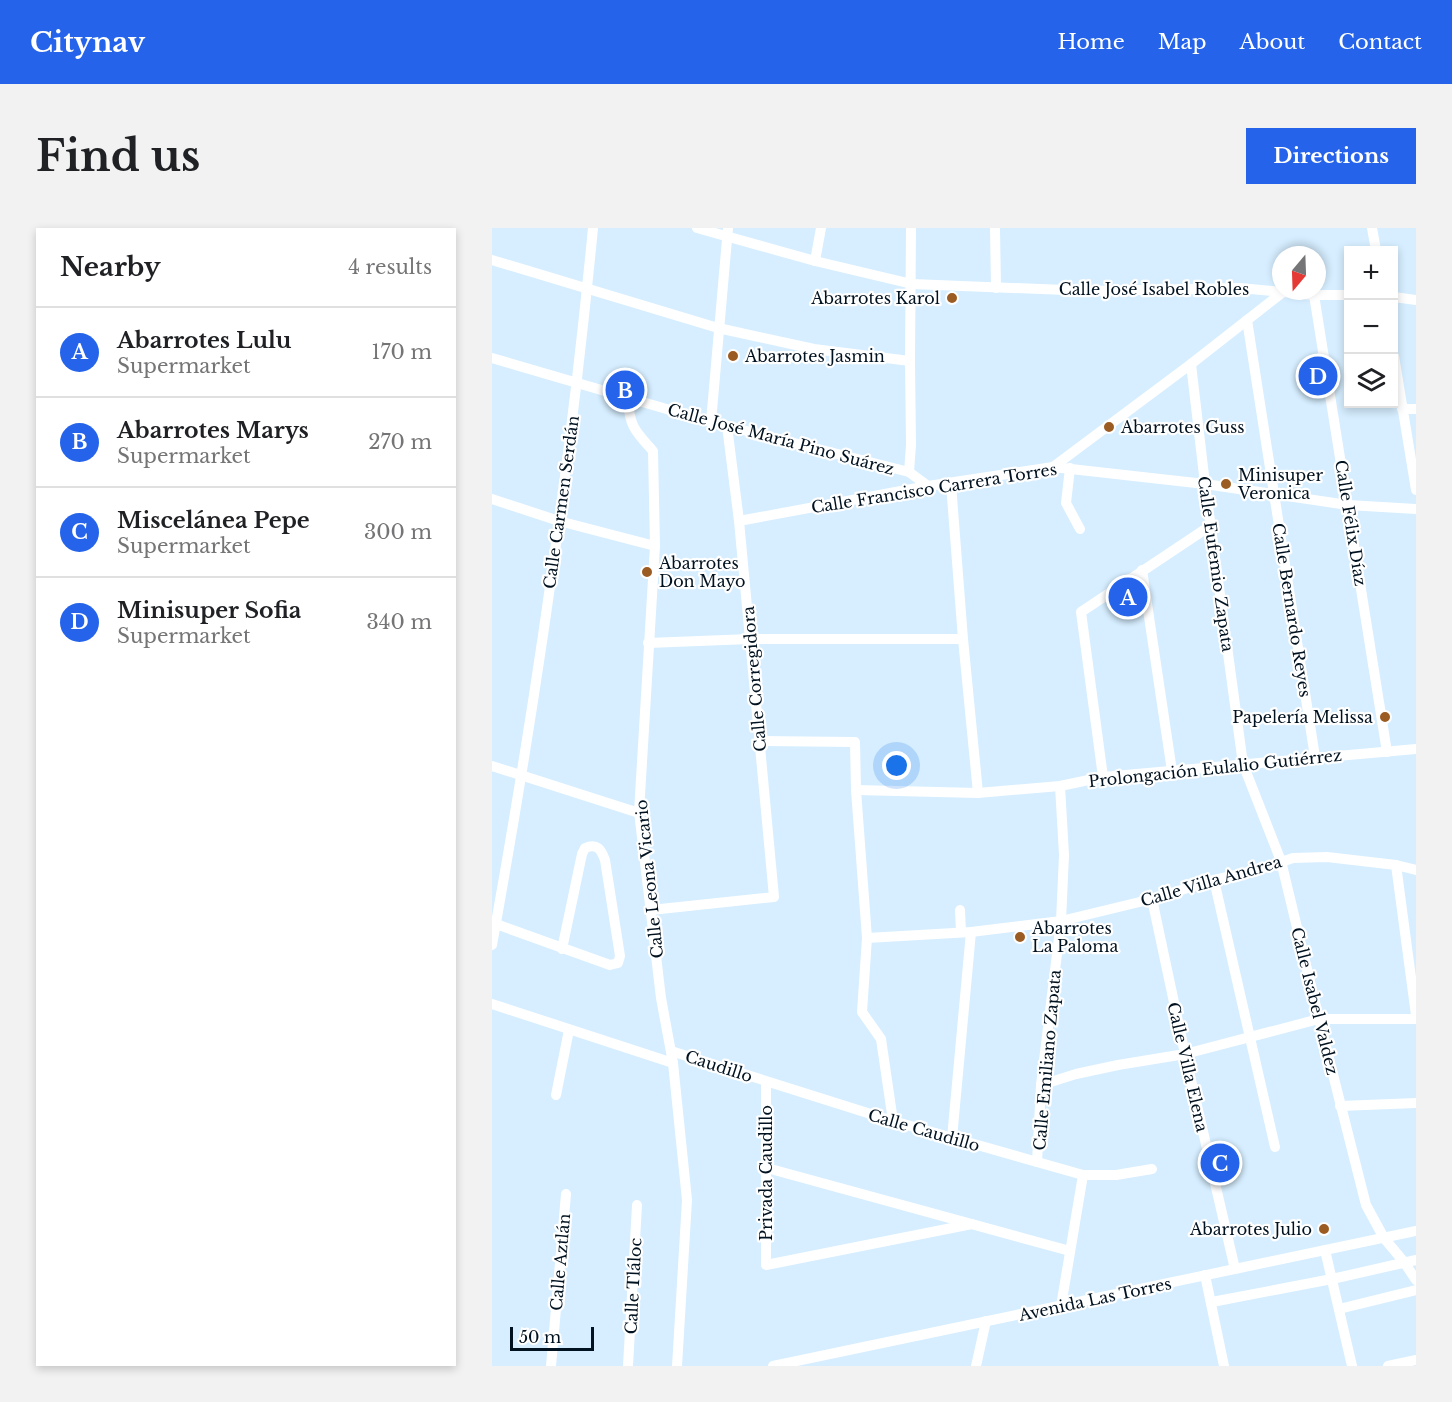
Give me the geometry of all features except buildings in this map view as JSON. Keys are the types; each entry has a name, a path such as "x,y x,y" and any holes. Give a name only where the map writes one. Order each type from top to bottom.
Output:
{"street":[{"name":"Calle Carmen Serdán","path":"492,945 522,776 559,521 578,383 593,228"},
{"name":"Calle José Isabel Robles","path":"697,228 727,233 815,261 912,284 1090,291 1240,288 1272,291"},
{"path":"815,261 821,228"},
{"path":"909,472 912,228"},
{"path":"995,228 996,288"},
{"path":"1372,228 1375,246"},
{"path":"711,422 727,233"},
{"path":"492,260 718,328 814,349 910,361"},
{"name":"Calle José Isabel Robles","path":"1326,295 1344,296"},
{"path":"1398,298 1416,300"},
{"path":"1053,467 1273,300"},
{"name":"Calle Félix Díaz","path":"1315,300 1387,752"},
{"name":"Calle Bernardo Reyes","path":"1247,320 1315,757"},
{"name":"Calle José María Pino Suárez","path":"492,358 711,422 909,472 928,486"},
{"name":"Calle Eufemio Zapata","path":"1191,364 1204,484 1243,764"},
{"path":"1398,382 1416,490"},
{"name":"Calle Leona Vicario","path":"628,398 628,418 637,434 653,451 655,546 639,813 661,998 673,1063 687,1200 677,1366"},
{"path":"1402,409 1416,409"},
{"name":"Calle Corregidora","path":"651,910 774,897 739,521 727,426"},
{"name":"Calle Francisco Carrera Torres","path":"739,521 928,486 1053,467 1204,484 1348,505 1416,509"},
{"path":"1070,468 1066,504 1080,529"},
{"path":"951,484 978,793"},
{"path":"492,499 559,521 655,546"},
{"path":"1103,777 1081,612 1210,526"},
{"path":"1142,570 1172,771"},
{"path":"648,643 750,639 963,639"},
{"path":"760,741 855,742 856,790 867,938 862,1012 881,1039 893,1121"},
{"name":"Prolongación Eulalio Gutiérrez","path":"856,790 978,793 1060,786 1103,777 1416,749"},
{"name":"Calle Isabel Valdez","path":"1243,764 1281,861 1318,1019 1366,1205 1384,1238 1416,1280"},
{"path":"492,766 639,813"},
{"name":"Calle Emiliano Zapata","path":"1037,1162 1041,1085 1061,921 1064,855 1060,786"},
{"path":"496,924 562,949 610,965 618,963 620,956 605,860 597,846 591,845 585,848 582,854 562,949"},
{"name":"Calle Villa Andrea","path":"867,938 966,932 1061,921 1152,899 1214,880 1258,870 1281,861 1309,856 1396,865 1416,870"},
{"path":"1041,1085 1118,1065 1185,1054 1318,1019 1416,1017 1396,865"},
{"path":"1214,880 1275,1147"},
{"name":"Calle Villa Elena","path":"1152,899 1235,1269"},
{"path":"952,1138 966,932 960,910"},
{"path":"492,1004 673,1063"},
{"path":"556,1095 569,1030"},
{"name":"Caudillo","path":"671,1051 766,1082"},
{"name":"Calle Caudillo","path":"766,1082 1083,1175 1116,1175 1152,1169"},
{"name":"Privada Caudillo","path":"766,1082 766,1265 972,1224"},
{"path":"1340,1106 1416,1103"},
{"path":"767,1168 1070,1251"},
{"path":"1061,1306 1083,1175"},
{"name":"Calle Aztlán","path":"550,1366 566,1194"},
{"name":"Calle Tláloc","path":"628,1366 637,1205"},
{"name":"Avenida Las Torres","path":"778,1366 1416,1231"},
{"path":"1325,1250 1352,1366"},
{"path":"1212,1302 1416,1260"},
{"path":"1205,1275 1224,1366"},
{"path":"1339,1309 1416,1290"},
{"path":"976,1366 986,1321"},
{"path":"1388,1366 1416,1360"}],"place":[{"name":"Abarrotes Karol","path":"952,298"},
{"name":"Abarrotes Jasmin","path":"733,356"},
{"name":"Minisuper Sofia","path":"1318,376"},
{"name":"Abarrotes Marys","path":"625,390"},
{"name":"Abarrotes Guss","path":"1109,427"},
{"name":"Minisuper Veronica","path":"1226,484"},
{"name":"Abarrotes Don Mayo","path":"647,572"},
{"name":"Abarrotes Lulu","path":"1128,597"},
{"name":"Papelería Melissa","path":"1385,717"},
{"name":"Abarrotes La Paloma","path":"1020,937"},
{"name":"Miscelánea Pepe","path":"1220,1163"},
{"name":"Abarrotes Julio","path":"1324,1229"}]}
